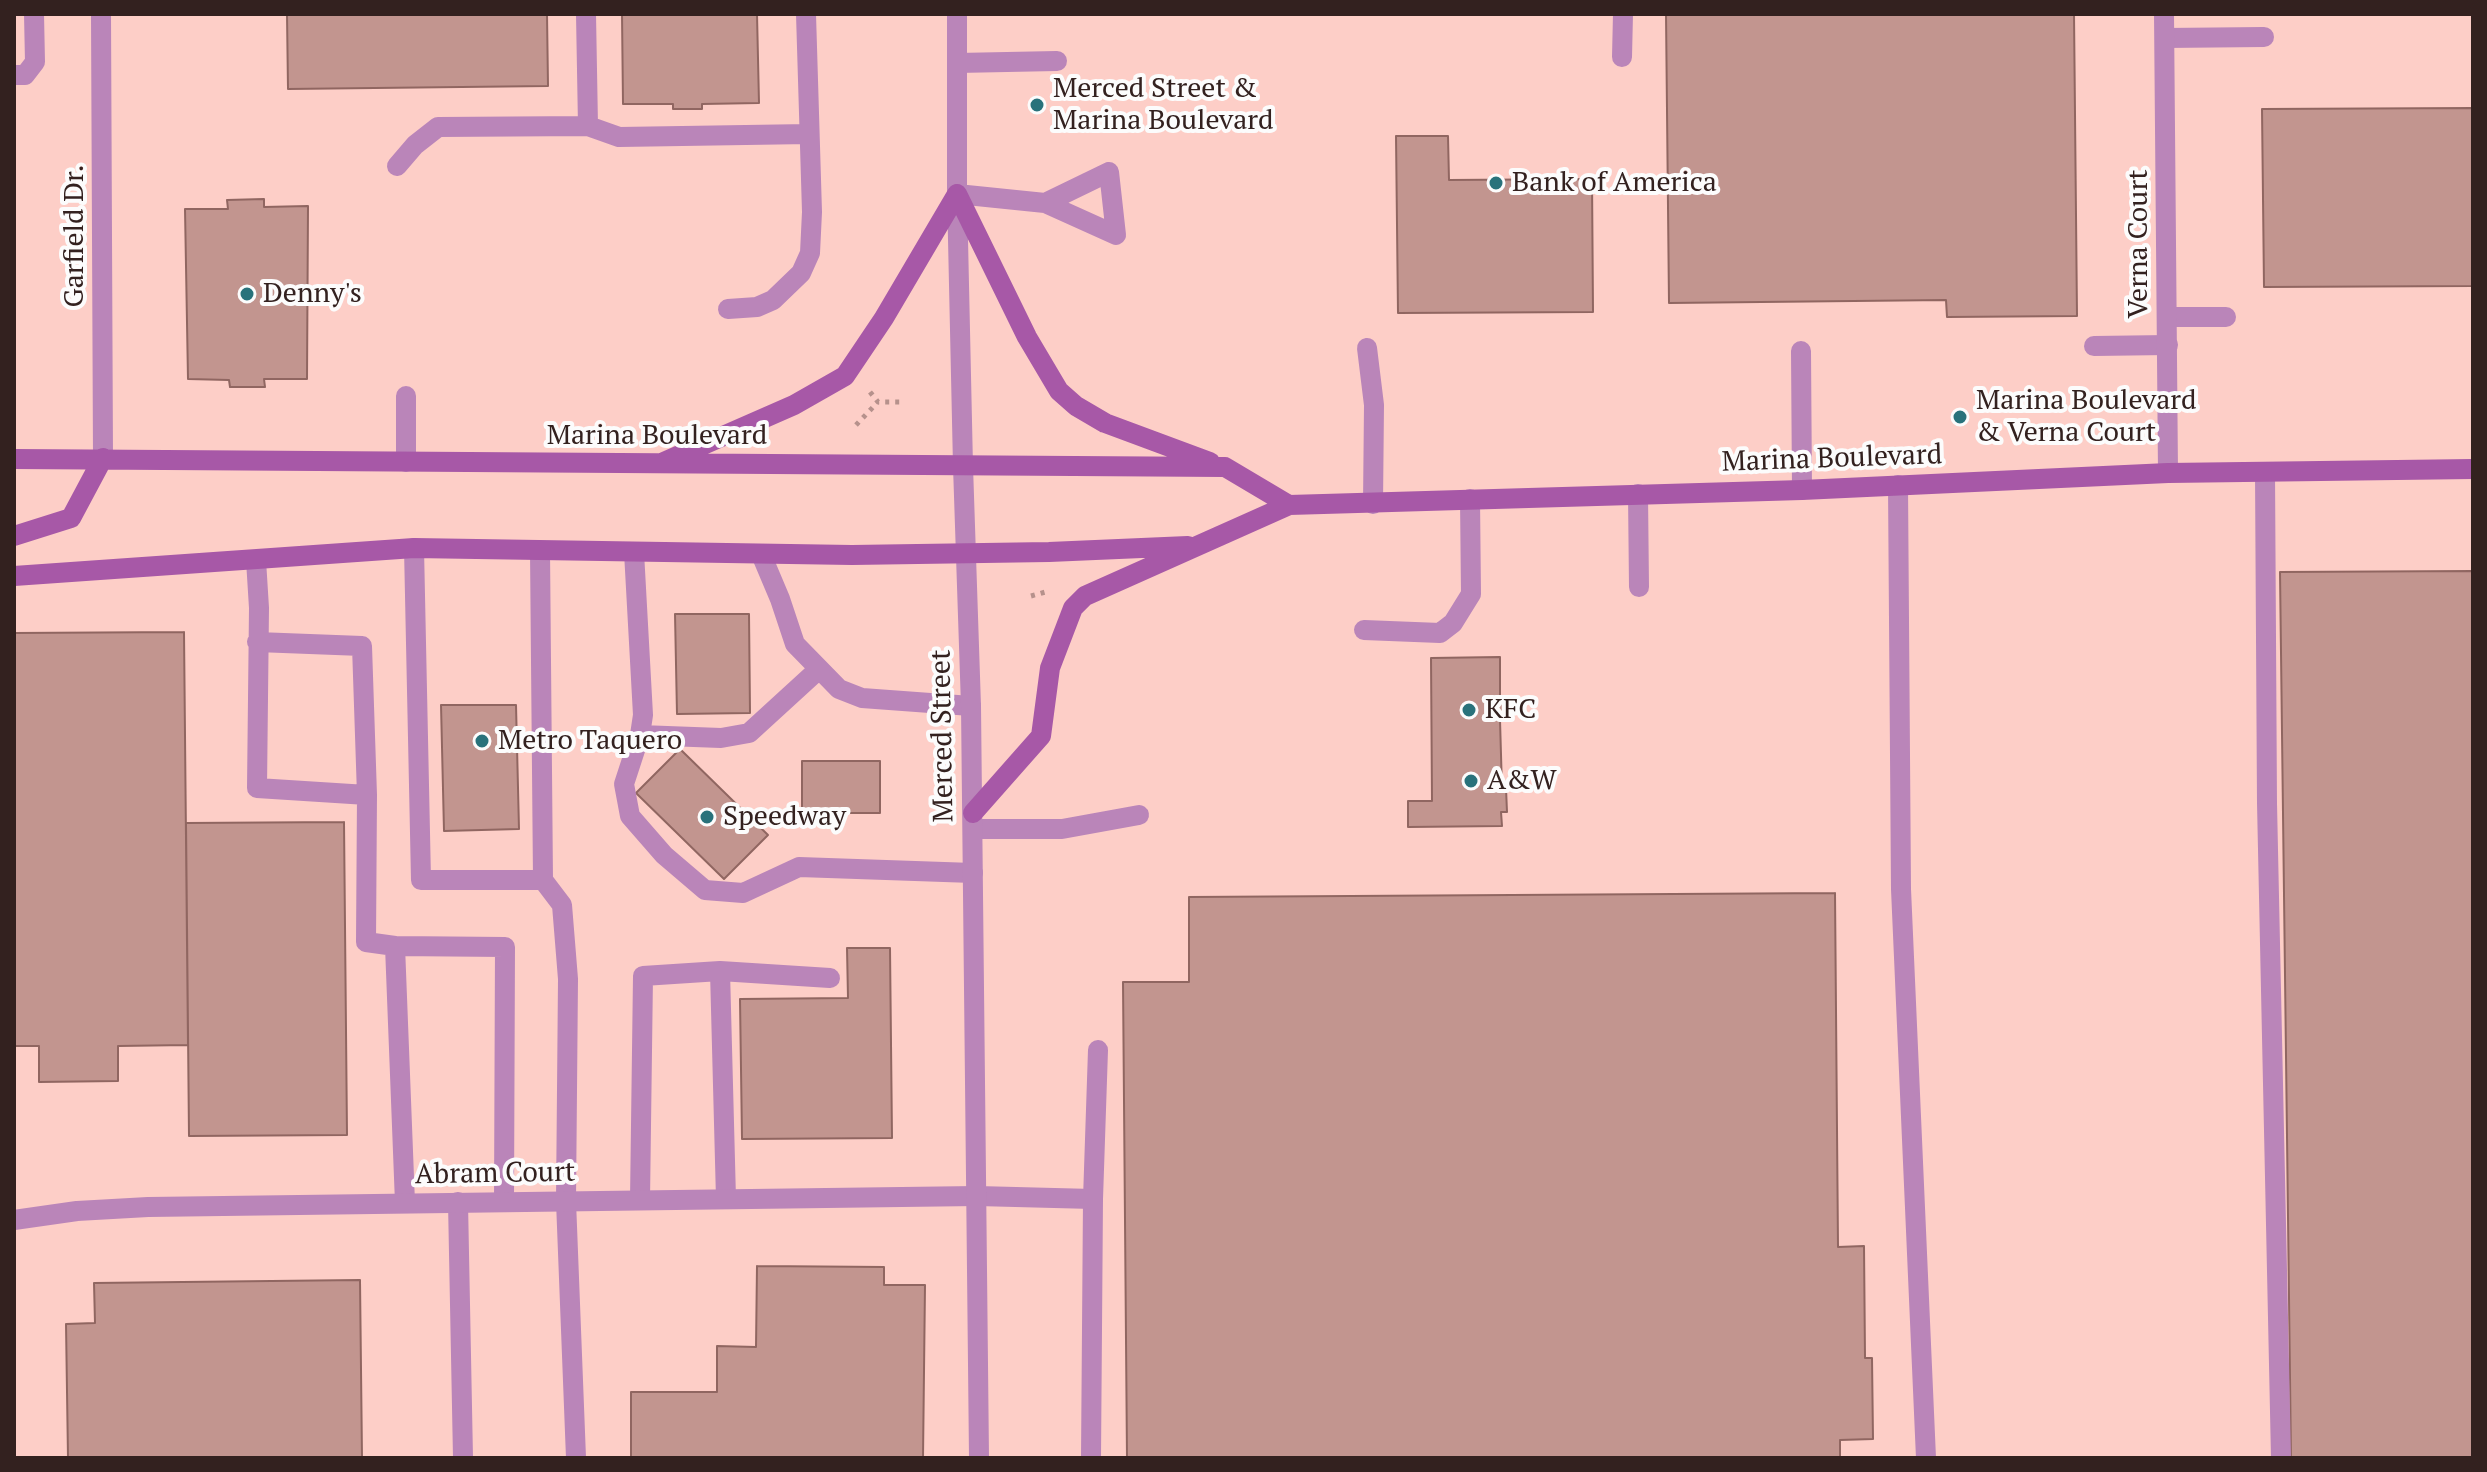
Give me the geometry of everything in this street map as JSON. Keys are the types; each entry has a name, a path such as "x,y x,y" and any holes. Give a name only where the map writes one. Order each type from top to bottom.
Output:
{"main road":[{"path":"657,465 794,405 845,376 884,318 957,194"},
{"path":"957,194 1027,337 1059,391 1076,406 1105,423 1225,467 1289,505"},
{"path":"14,536 71,518 103,458"},
{"name":"Marina Boulevard","path":"14,459 1225,467"},
{"name":"Marina Boulevard","path":"14,576 414,548 866,555 1049,552 1200,545 1289,505 1802,490 2168,473 2473,469"},
{"path":"973,821 1041,736 1050,668 1073,608 1085,596 1200,545"}],"street":[{"path":"14,75 25,75 35,62 34,14"},
{"name":"Garfield Dr.","path":"101,14 103,458"},
{"path":"586,14 588,126"},
{"path":"728,309 757,307 773,300 801,273 810,253 812,212 806,14"},
{"name":"Merced Street","path":"957,14 957,194 973,821 979,1458"},
{"path":"1622,57 1623,14"},
{"name":"Verna Court","path":"2164,14 2168,473"},
{"path":"2165,38 2264,37"},
{"path":"957,63 1057,61"},
{"path":"397,166 415,145 438,127 588,126 619,137 809,134"},
{"path":"957,194 1045,203"},
{"path":"2168,317 2226,317"},
{"path":"2094,346 2168,345"},
{"path":"1367,348 1374,405 1373,504"},
{"path":"1801,351 1802,490"},
{"path":"406,396 406,462"},
{"path":"2265,472 2267,803 2281,1458"},
{"path":"1898,485 1901,889 1926,1458"},
{"path":"1638,494 1639,587"},
{"path":"1364,630 1440,633 1453,623 1471,594 1470,499"},
{"path":"414,548 421,880 543,880"},
{"path":"540,551 543,880 562,905 568,979 566,1201 576,1458"},
{"path":"634,552 643,715 640,735 624,784 630,816 664,855 705,890 743,893 799,867 973,873"},
{"path":"761,554 795,644 839,689 862,698 971,706"},
{"path":"256,560 259,608 257,788 367,795"},
{"path":"257,642 362,646 367,795 366,942 395,946 505,947 504,1202"},
{"path":"640,735 721,738 749,733 819,669"},
{"path":"973,821 1062,829 1139,815"},
{"path":"395,946 405,1203"},
{"path":"720,971 726,1199"},
{"path":"640,1200 643,976 720,971 830,978"},
{"path":"1091,1458 1093,1199 1098,1050"},
{"name":"Abram Court","path":"14,1220 77,1211 148,1207 977,1196 1093,1199"},
{"path":"458,1202 463,1458"}],"path":[{"path":"870,392 878,402"},
{"path":"856,425 878,402 905,402"},
{"path":"1031,596 1054,589"}],"building":[{"path":"287,14 547,14 548,86 288,89"},
{"path":"622,14 757,14 759,103 702,104 702,109 673,109 673,104 623,104"},
{"path":"1666,14 2074,14 2077,316 1947,317 1946,300 1669,303"},
{"path":"2473,108 2473,286 2264,287 2262,109"},
{"path":"1396,136 1448,136 1449,180 1592,179 1593,312 1398,313"},
{"name":"Denny's","path":"264,199 264,207 308,206 307,379 264,379 265,387 230,387 229,380 188,379 185,209 228,209 227,200"},
{"path":"2473,571 2473,1458 2291,1458 2280,572"},
{"path":"675,614 749,614 750,713 677,714"},
{"path":"184,632 188,1045 118,1046 118,1081 39,1082 39,1046 14,1046 14,633"},
{"path":"1500,657 1500,696 1506,696 1506,720 1500,720 1502,789 1506,788 1507,812 1501,812 1502,826 1408,827 1408,801 1432,801 1431,658"},
{"path":"441,705 516,705 519,829 444,831"},
{"path":"680,749 768,835 724,879 636,793"},
{"path":"802,761 880,761 880,813 802,813"},
{"path":"344,822 347,1135 189,1136 186,823"},
{"path":"1835,893 1838,1247 1864,1246 1865,1358 1872,1358 1873,1439 1840,1440 1840,1458 1127,1458 1123,982 1189,982 1189,897"},
{"path":"847,948 890,948 892,1138 742,1139 740,999 848,998"},
{"path":"757,1266 884,1267 884,1285 925,1285 923,1458 631,1458 631,1392 717,1392 717,1346 756,1347"},
{"path":"360,1280 362,1458 68,1458 66,1324 95,1323 94,1283"}],"place":[{"name":"Merced Street & Marina Boulevard","path":"1037,105"},
{"name":"Bank of America","path":"1496,183"},
{"name":"Denny's","path":"247,294"},
{"name":"Marina Boulevard & Verna Court","path":"1960,417"},
{"name":"KFC","path":"1469,710"},
{"name":"Metro Taquero","path":"482,741"},
{"name":"A&W","path":"1471,781"},
{"name":"Speedway","path":"707,817"}]}
